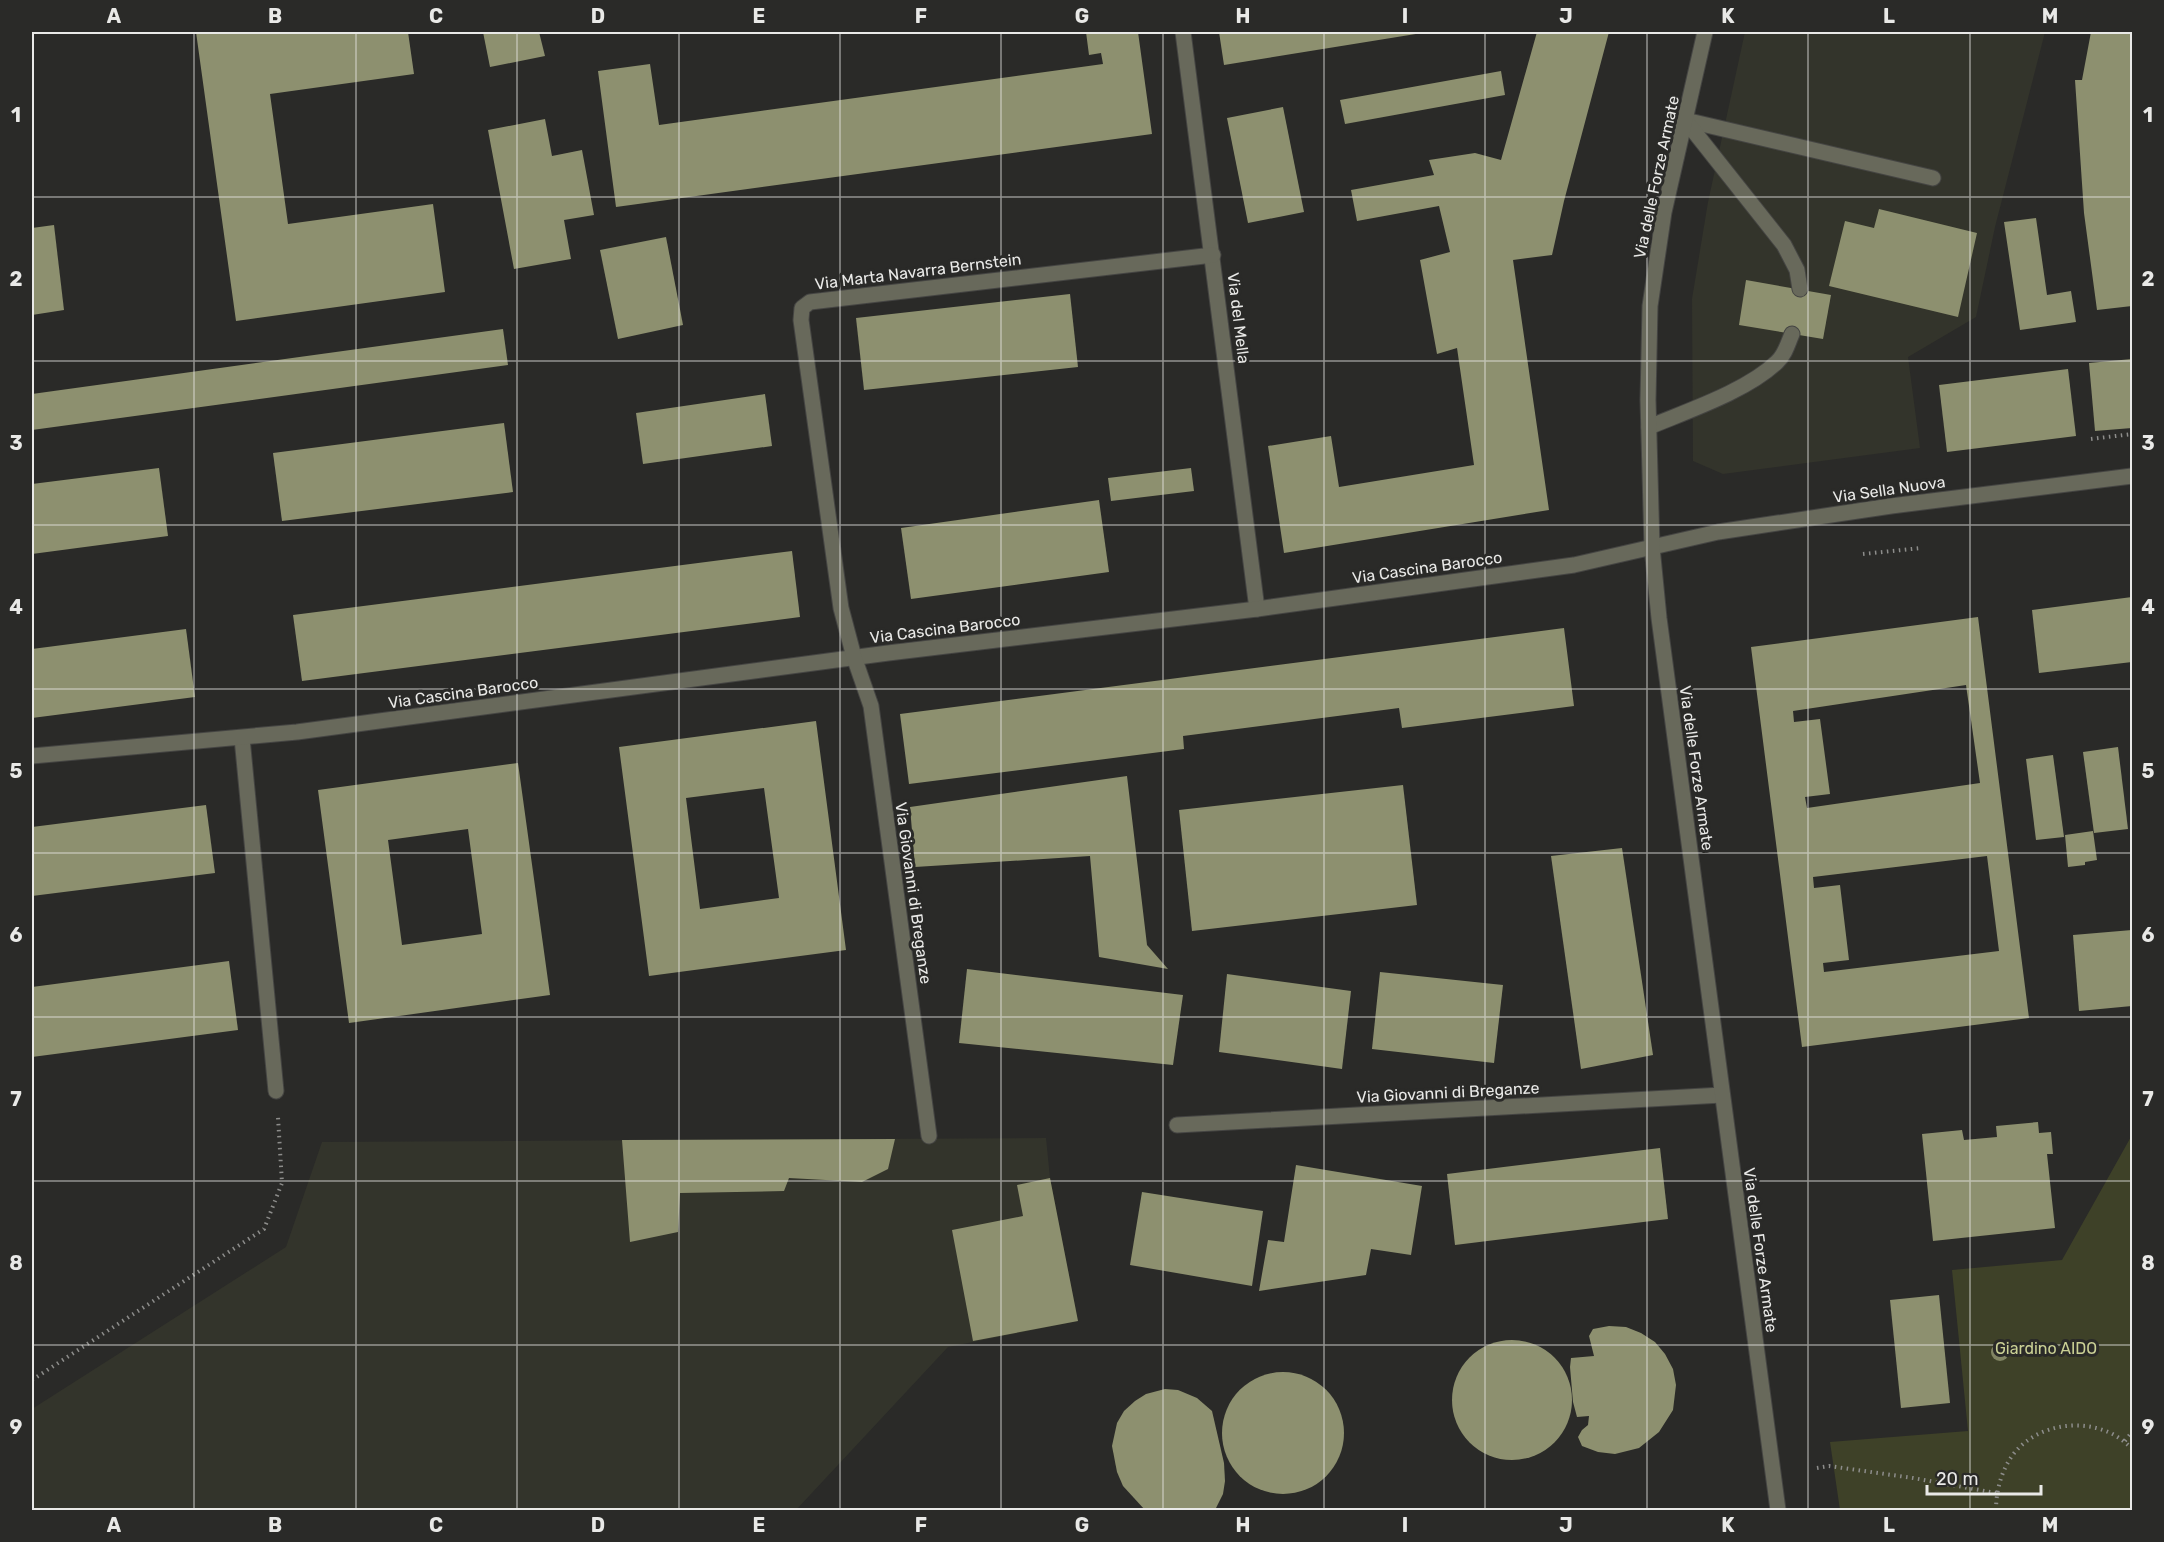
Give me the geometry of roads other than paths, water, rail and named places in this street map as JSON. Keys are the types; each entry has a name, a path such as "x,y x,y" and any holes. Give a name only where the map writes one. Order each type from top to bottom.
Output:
{"street":[{"name":"Via del Mella","path":"1184,32 1257,609"},
{"name":"Via delle Forze Armate","path":"1705,32 1664,212 1650,306 1649,427 1652,546 1659,618 1778,1510"},
{"path":"1685,120 1933,178"},
{"path":"1685,120 1784,245 1797,270 1800,289"},
{"name":"Via Marta Navarra Bernstein","path":"854,657 841,608 801,320 802,308 810,302 1213,255"},
{"path":"1649,427 1722,396 1756,378 1778,361 1792,334"},
{"name":"Via Sella Nuova","path":"1652,546 1718,531 1891,506 2133,476"},
{"name":"Via Cascina Barocco","path":"32,756 308,731 854,657 1257,609 1574,565 1652,546"},
{"name":"Via Giovanni di Breganze","path":"854,657 871,706 929,1136"},
{"path":"242,738 276,1091"},
{"name":"Via Giovanni di Breganze","path":"1177,1125 1722,1095"}],"park label":[{"name":"Giardino AIDO","path":"2046,1348"}]}
